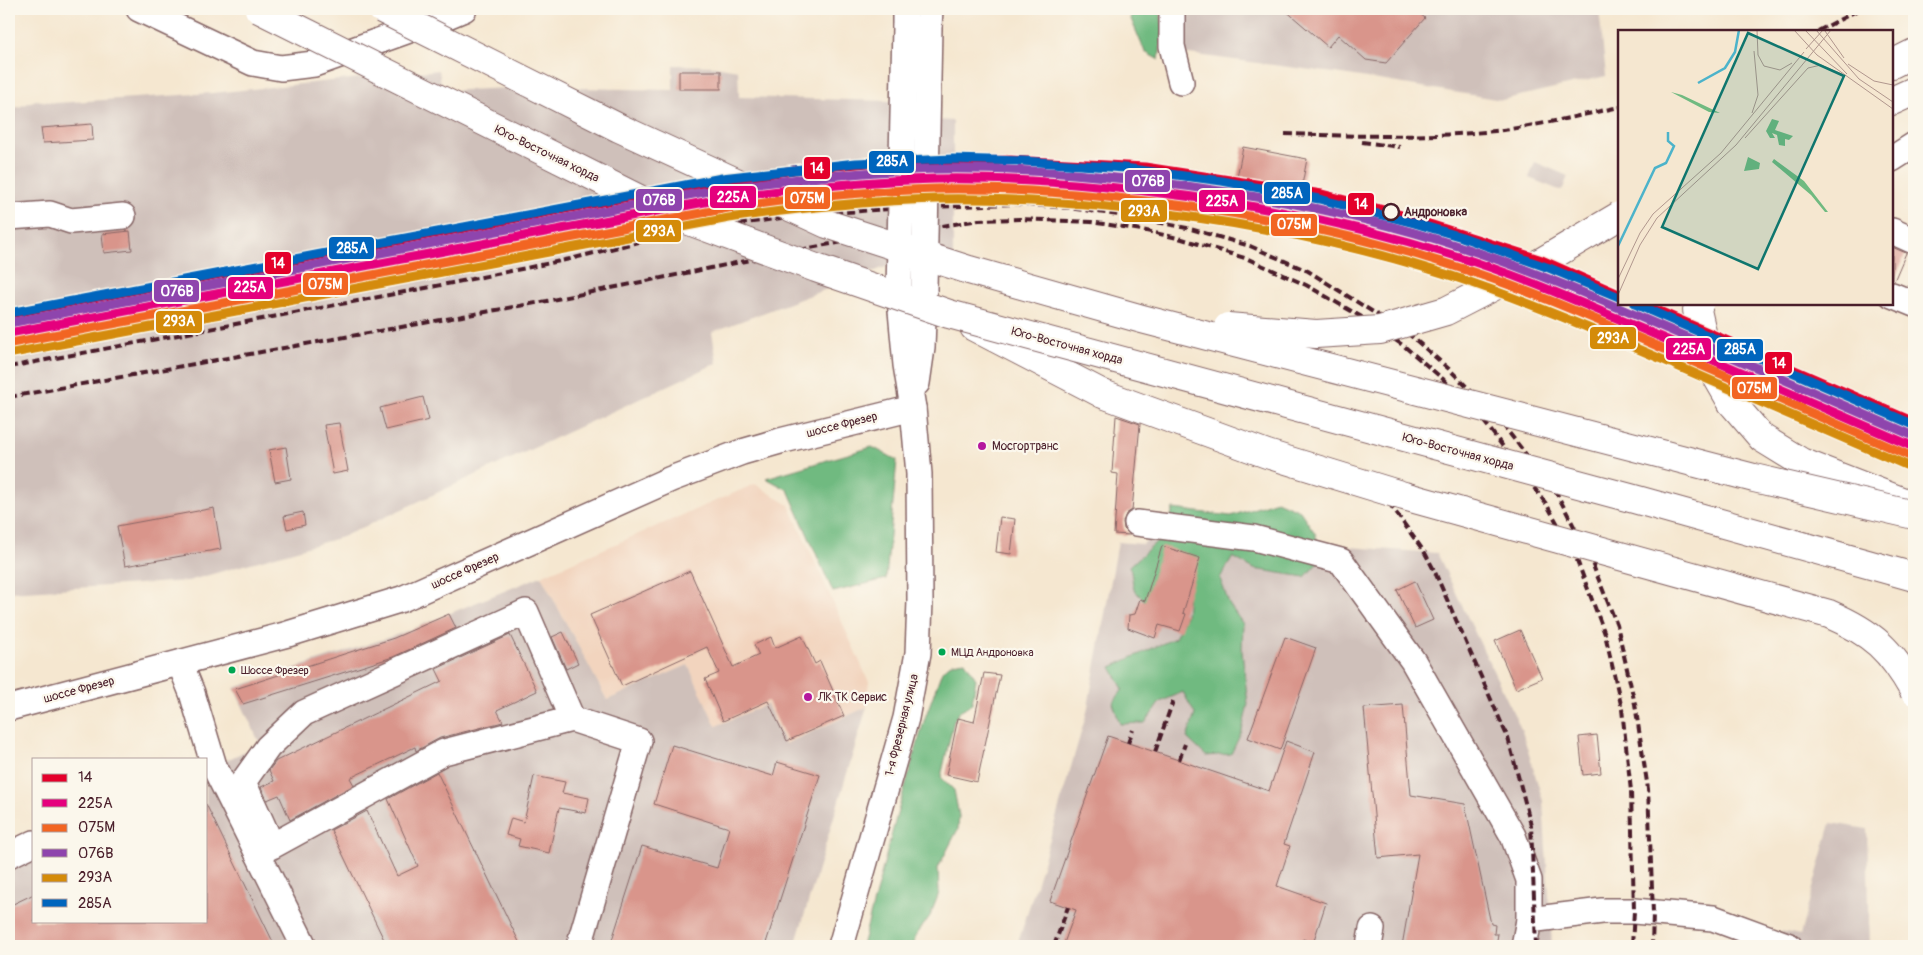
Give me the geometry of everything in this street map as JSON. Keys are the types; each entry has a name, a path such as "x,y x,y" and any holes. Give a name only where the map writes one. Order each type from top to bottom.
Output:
{"main road":[{"name":"Юго-Восточная хорда","path":"258,9 665,212 948,314 1634,499 1914,577"},
{"path":"382,9 619,128 827,224 969,270 1142,319 1754,478 1914,515"},
{"path":"1893,64 1914,53"},
{"path":"1893,101 1914,91"},
{"path":"1142,319 1316,334 1380,330 1446,311 1543,261 1618,217"},
{"path":"1699,305 1698,310 1709,363 1732,403 1762,438 1801,462 1914,506"},
{"path":"948,314 1103,394 1267,454 1404,496 1829,614 1856,625 1881,644 1901,668 1914,692"}],"street":[{"path":"139,9 253,63 281,68 314,64 464,9"},
{"path":"357,48 379,26 388,9"},
{"path":"1172,9 1172,46 1181,82"},
{"name":"1-я Фрезерная улица","path":"841,946 906,718 918,653 920,601 919,474 899,289 905,18"},
{"name":"1-я Фрезерная улица","path":"913,408 922,348 930,18"},
{"path":"1893,158 1914,145"},
{"path":"9,217 50,214 71,221 123,216"},
{"path":"1893,232 1914,241"},
{"path":"1893,295 1914,304"},
{"name":"шоссе Фрезер","path":"9,708 288,634 402,599 671,479 734,454 788,438 913,408"},
{"path":"1137,523 1254,538 1341,561 1413,661 1513,836 1529,880 1529,920 1524,946"},
{"path":"304,946 265,849 243,782 268,747 304,713 526,612 572,719"},
{"path":"180,663 192,693 209,761 265,849"},
{"path":"265,849 444,752 572,719 639,741 579,946"},
{"path":"9,855 32,844"},
{"path":"1529,920 1602,911 1634,911 1712,918 1788,946"}],"shaded area":[{"path":"1183,9 1414,9 1418,12 1421,9 1599,9 1606,76 1502,100 1342,74 1181,53"},
{"path":"673,65 715,66 738,70 739,97 890,101 890,117 953,121 953,256 891,265 712,332 717,363 342,537 188,581 9,592 9,108 19,107 36,100 56,103 213,93 439,70 442,91 532,87 673,90"},
{"path":"1535,162 1568,176 1562,191 1529,178"},
{"path":"755,484 789,505 869,682 867,707 785,744 716,727 688,665 607,700 541,576"},
{"path":"1170,516 1259,526 1348,547 1437,553 1522,731 1543,801 1552,946 1017,946 1087,712 1118,542 1143,544"},
{"path":"541,576 607,700 688,665 716,726 767,704 785,744 867,707 795,946 9,946 9,868 32,856 32,922 208,922 208,769 260,744 234,688 399,634"},
{"path":"1831,823 1867,829 1870,946 1776,946 1781,931 1800,935"}],"green space":[{"path":"1130,9 1160,9 1163,29 1159,60 1145,52 1131,19"},
{"path":"872,447 897,460 886,579 833,592 788,490 766,478"},
{"path":"1277,501 1300,511 1315,533 1322,558 1305,577 1254,569 1233,557 1220,578 1229,604 1243,624 1242,651 1248,704 1242,731 1231,754 1206,756 1187,738 1195,714 1183,692 1160,702 1145,723 1120,724 1113,703 1123,689 1111,667 1175,638 1186,616 1188,591 1151,607 1134,590 1130,566 1166,533 1173,509 1231,516"},
{"path":"965,661 976,679 972,704 961,710 954,720 941,777 954,790 959,816 958,829 938,868 939,893 930,916 915,937 914,946 862,946 925,718 942,671 952,663"}],"building":[{"path":"1284,9 1414,9 1425,18 1386,63 1366,60 1338,35 1328,47"},
{"path":"679,71 721,71 721,89 679,89"},
{"path":"92,124 93,140 43,143 41,128"},
{"path":"1243,147 1307,159 1297,211 1233,198"},
{"path":"130,231 132,250 104,253 102,234"},
{"path":"1893,247 1906,253 1893,281"},
{"path":"423,397 429,420 386,430 380,408"},
{"path":"1116,416 1140,424 1132,510 1126,514 1123,522 1124,529 1130,535 1114,534 1118,474 1112,473"},
{"path":"339,423 348,471 333,474 324,425"},
{"path":"286,447 291,479 275,482 269,450"},
{"path":"214,508 221,549 125,566 117,526"},
{"path":"303,512 305,525 287,529 284,516"},
{"path":"1000,517 1015,519 1011,554 996,552"},
{"path":"1162,546 1200,558 1183,613 1186,614 1180,631 1159,625 1155,638 1128,628 1129,615 1135,614 1140,599 1145,601"},
{"path":"690,571 733,667 759,655 754,645 771,637 775,648 802,636 815,664 820,661 844,716 787,741 768,701 723,721 705,679 719,673 707,647 622,686 590,615"},
{"path":"1415,581 1433,620 1415,628 1397,590"},
{"path":"449,614 456,628 393,657 243,704 235,689 394,638"},
{"path":"1520,630 1542,678 1516,689 1495,641"},
{"path":"563,632 578,663 566,669 552,637"},
{"path":"510,635 537,691 497,710 503,722 440,738 416,751 415,747 350,778 354,785 290,820 279,795 267,800 261,787 274,781 269,770 276,761 442,681 436,669"},
{"path":"1285,637 1316,648 1280,750 1248,738"},
{"path":"984,673 1000,675 977,782 946,775 958,718 974,722"},
{"path":"1403,705 1411,795 1465,804 1491,924 1495,925 1494,934 1498,934 1496,946 1402,946 1418,854 1378,858 1364,708"},
{"path":"1597,735 1601,773 1583,775 1579,737"},
{"path":"1108,736 1269,791 1286,741 1315,752 1284,844 1290,846 1277,886 1326,903 1313,943 1303,939 1301,946 1063,946 1076,910 1050,901"},
{"path":"672,745 773,776 777,762 820,775 765,946 610,946 642,846 717,868 729,828 654,804"},
{"path":"437,772 521,946 387,946 331,830 367,811 397,876 418,866 388,799"},
{"path":"534,776 565,782 562,793 589,798 586,813 559,808 549,853 518,846 520,839 506,835 511,818 524,822"},
{"path":"208,808 275,946 9,946 9,906 32,895 32,922 208,922"}],"railway":[{"path":"1820,30 1860,9"},
{"path":"1285,134 1390,136 1443,135 1495,131 1618,107"},
{"path":"1362,142 1400,147"},
{"path":"9,367 452,283 570,259 675,233 803,215 904,208 1014,204 1069,208 1126,216 1187,228 1250,246 1308,271 1411,336 1449,369 1496,416 1557,494 1588,553 1617,625 1635,704 1648,789 1653,913 1652,946"},
{"path":"1112,208 1128,208 1291,233 1372,249 1451,271 1522,296 1633,340 1914,462"},
{"path":"9,397 547,301 825,245 979,220 1019,219 1091,222 1142,230 1182,239 1248,259 1306,285 1360,316 1404,346 1443,379 1486,424 1547,505 1575,555 1605,634 1622,709 1631,791 1634,911 1632,946"},
{"path":"1389,503 1425,553 1434,570 1508,738 1531,825 1536,946"},
{"path":"1155,752 1173,701"},
{"path":"1128,743 1133,730"},
{"path":"1179,760 1185,744"},
{"path":"1054,946 1068,907"}],"transit line":[{"name":"285А","path":"9,313 722,178 856,163 953,159 1023,161 1124,168 1222,181 1319,199 1462,237 1549,268 1618,297"},
{"name":"14","path":"9,314 666,190 794,170 868,163 1011,160 1145,167 1322,194 1392,212 1542,260 1618,294"},
{"name":"076В","path":"9,323 725,188 829,176 908,170 975,169 1036,171 1189,186 1235,193 1281,201 1417,233 1490,257 1575,289 1914,436"},
{"name":"225А","path":"9,333 726,198 884,181 936,179 1037,181 1188,196 1279,211 1368,231 1456,256 1485,265 1570,298 1914,447"},
{"name":"075М","path":"11,343 728,208 885,191 937,189 1037,191 1188,206 1278,221 1367,241 1454,266 1483,275 1623,331 1910,456"},
{"name":"293А","path":"13,353 729,218 885,201 937,199 1037,201 1187,216 1232,223 1321,240 1452,276 1564,318 1906,465"},
{"name":"285А","path":"1637,305 1914,425"},
{"name":"14","path":"1645,305 1914,422"}],"place":[{"name":"Андроновка","path":"1391,212"},
{"name":"Мосгортранс","path":"982,446"},
{"name":"МЦД Андроновка","path":"942,652"},
{"name":"Шоссе Фрезер","path":"232,670"},
{"name":"ЛК ТК Сервис","path":"808,697"}]}
